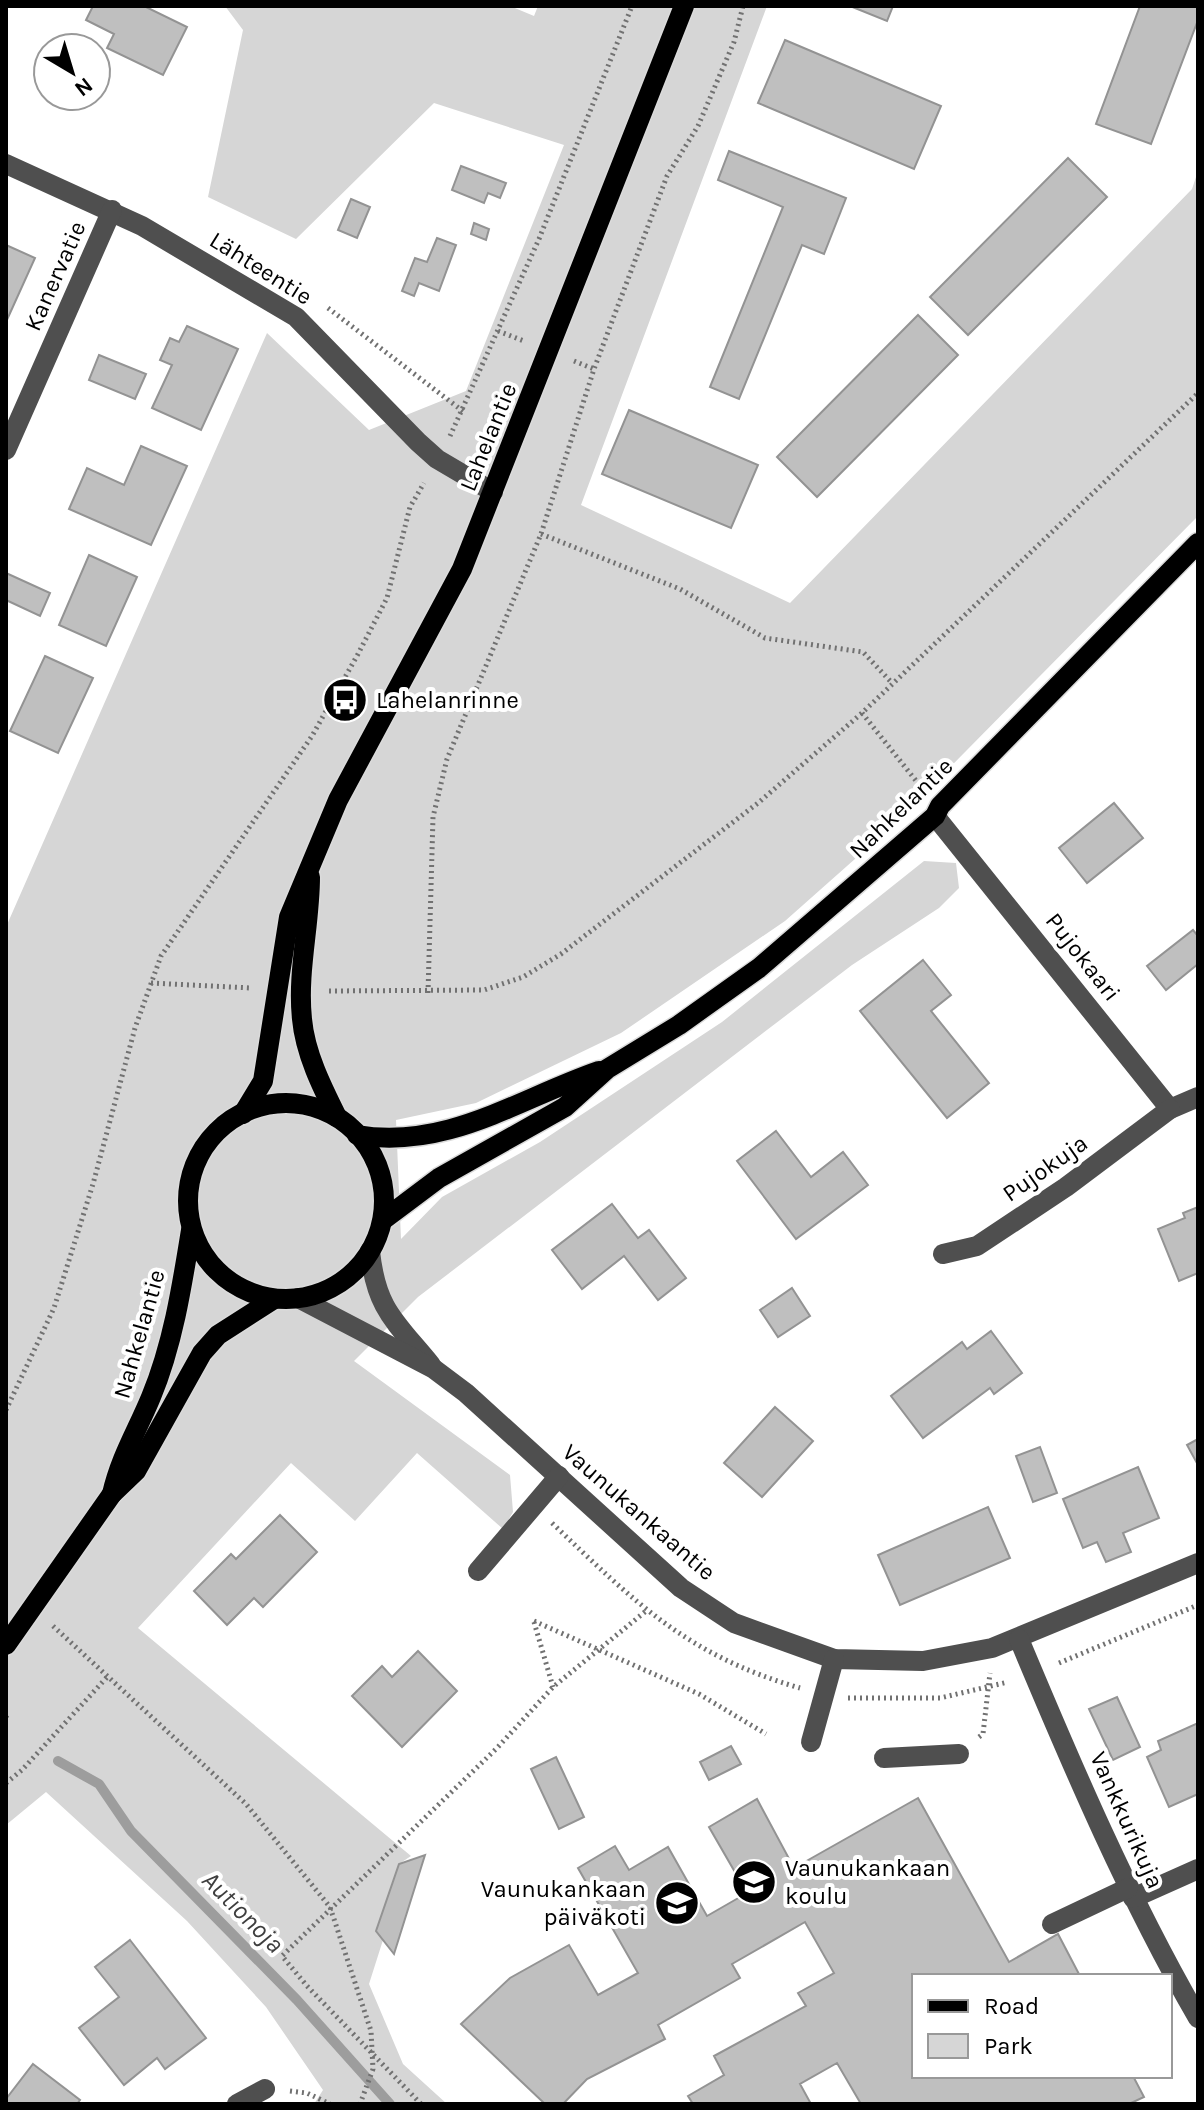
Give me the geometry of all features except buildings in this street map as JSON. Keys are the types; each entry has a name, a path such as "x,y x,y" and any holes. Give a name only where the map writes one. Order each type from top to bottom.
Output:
{"main road":[{"name":"Lahelantie","path":"243,1114 263,1081 289,917 338,800 438,621 493,492 684,6"},
{"name":"Nahkelantie","path":"383,1220 439,1178 565,1107 607,1069 679,1025 759,968 932,807 940,806 1198,543"},
{"name":"Lahelantie","path":"309,873 310,918 302,975 302,1019 319,1078 337,1117"},
{"name":"Nahkelantie","path":"357,1135 382,1139 433,1136 465,1127 558,1085 607,1069"},
{"path":"281,1103 319,1109 337,1117 357,1135 378,1167 384,1197 383,1220 370,1251 347,1278 331,1288 298,1298 274,1299 230,1282 204,1255 191,1230 190,1182 200,1154 218,1131 243,1114 281,1103"},
{"name":"Nahkelantie","path":"112,1494 118,1464 152,1396 170,1337 191,1230"},
{"name":"Nahkelantie","path":"6,1645 112,1494 136,1471 202,1353 218,1335 274,1299"}],"street":[{"name":"Lähteentie","path":"6,164 112,210 296,317 437,459 493,492"},
{"name":"Kanervatie","path":"6,450 112,210"},
{"name":"Pujokaari","path":"932,807 1170,1109"},
{"path":"1170,1109 1198,1097"},
{"name":"Pujokuja","path":"943,1254 977,1246 1066,1187 1170,1109"},
{"name":"Vaunukankaantie","path":"370,1251 374,1283 384,1310 434,1369 559,1476 681,1588 734,1623 834,1659 923,1661 992,1648 1019,1639 1198,1563"},
{"name":"Vaunukankaantie","path":"298,1298 434,1369"},
{"path":"478,1571 535,1508 559,1476"},
{"name":"Vankkurikuja","path":"1019,1639 1155,1945 1198,2018"},
{"path":"811,1742 834,1659"},
{"path":"884,1758 959,1754"},
{"path":"1052,1924 1198,1869"},
{"path":"237,2104 265,2089"}],"path":[{"path":"6,1410 54,1308 151,983 175,931 304,749 387,598 410,507 464,412 539,239 632,6"},
{"path":"428,993 433,817 443,774 541,534 594,369 667,176 698,126 734,42 743,6"},
{"path":"324,991 428,993 484,990 523,977 561,954 758,803 862,713 1198,393"},
{"path":"541,534 680,589 765,638 863,652 892,683"},
{"path":"862,713 932,807"},
{"path":"151,983 256,989"},
{"path":"421,2104 282,1956 497,1748 553,1687 646,1611 535,1508"},
{"path":"553,1687 534,1621 599,1647 699,1694 766,1734"},
{"path":"53,1626 246,1804 330,1907 371,2031 373,2069 360,2103"},
{"path":"959,1754 983,1734 992,1648"},
{"path":"6,1783 22,1770 109,1675"},
{"path":"265,2089 307,2093 330,2104"}],"green space":[{"path":"225,6 510,6 534,16 538,6 767,6 581,505 790,603 1192,189 1198,171 1198,516 891,827 785,921 621,1033 476,1103 396,1120 401,1239 442,1197 540,1142 722,1022 924,861 956,863 959,888 939,908 852,965 418,1297 354,1361 510,1475 513,1512 503,1529 417,1453 355,1521 291,1463 138,1628 411,1856 399,1864 376,1930 383,1940 369,1984 403,2064 447,2104 314,2104 323,2090 266,2007 187,1921 46,1792 6,1825 6,927 267,333 369,430 466,391 564,145 434,103 296,239 208,197 243,30"}],"waterway":[{"name":"Autionoja","path":"58,1761 99,1784 131,1831 297,2000 390,2104"}],"place":[{"name":"Lahelanrinne","path":"345,700"},
{"name":"Vaunukankaan koulu","path":"754,1882"},
{"name":"Vaunukankaan päiväkoti","path":"677,1903"}]}
